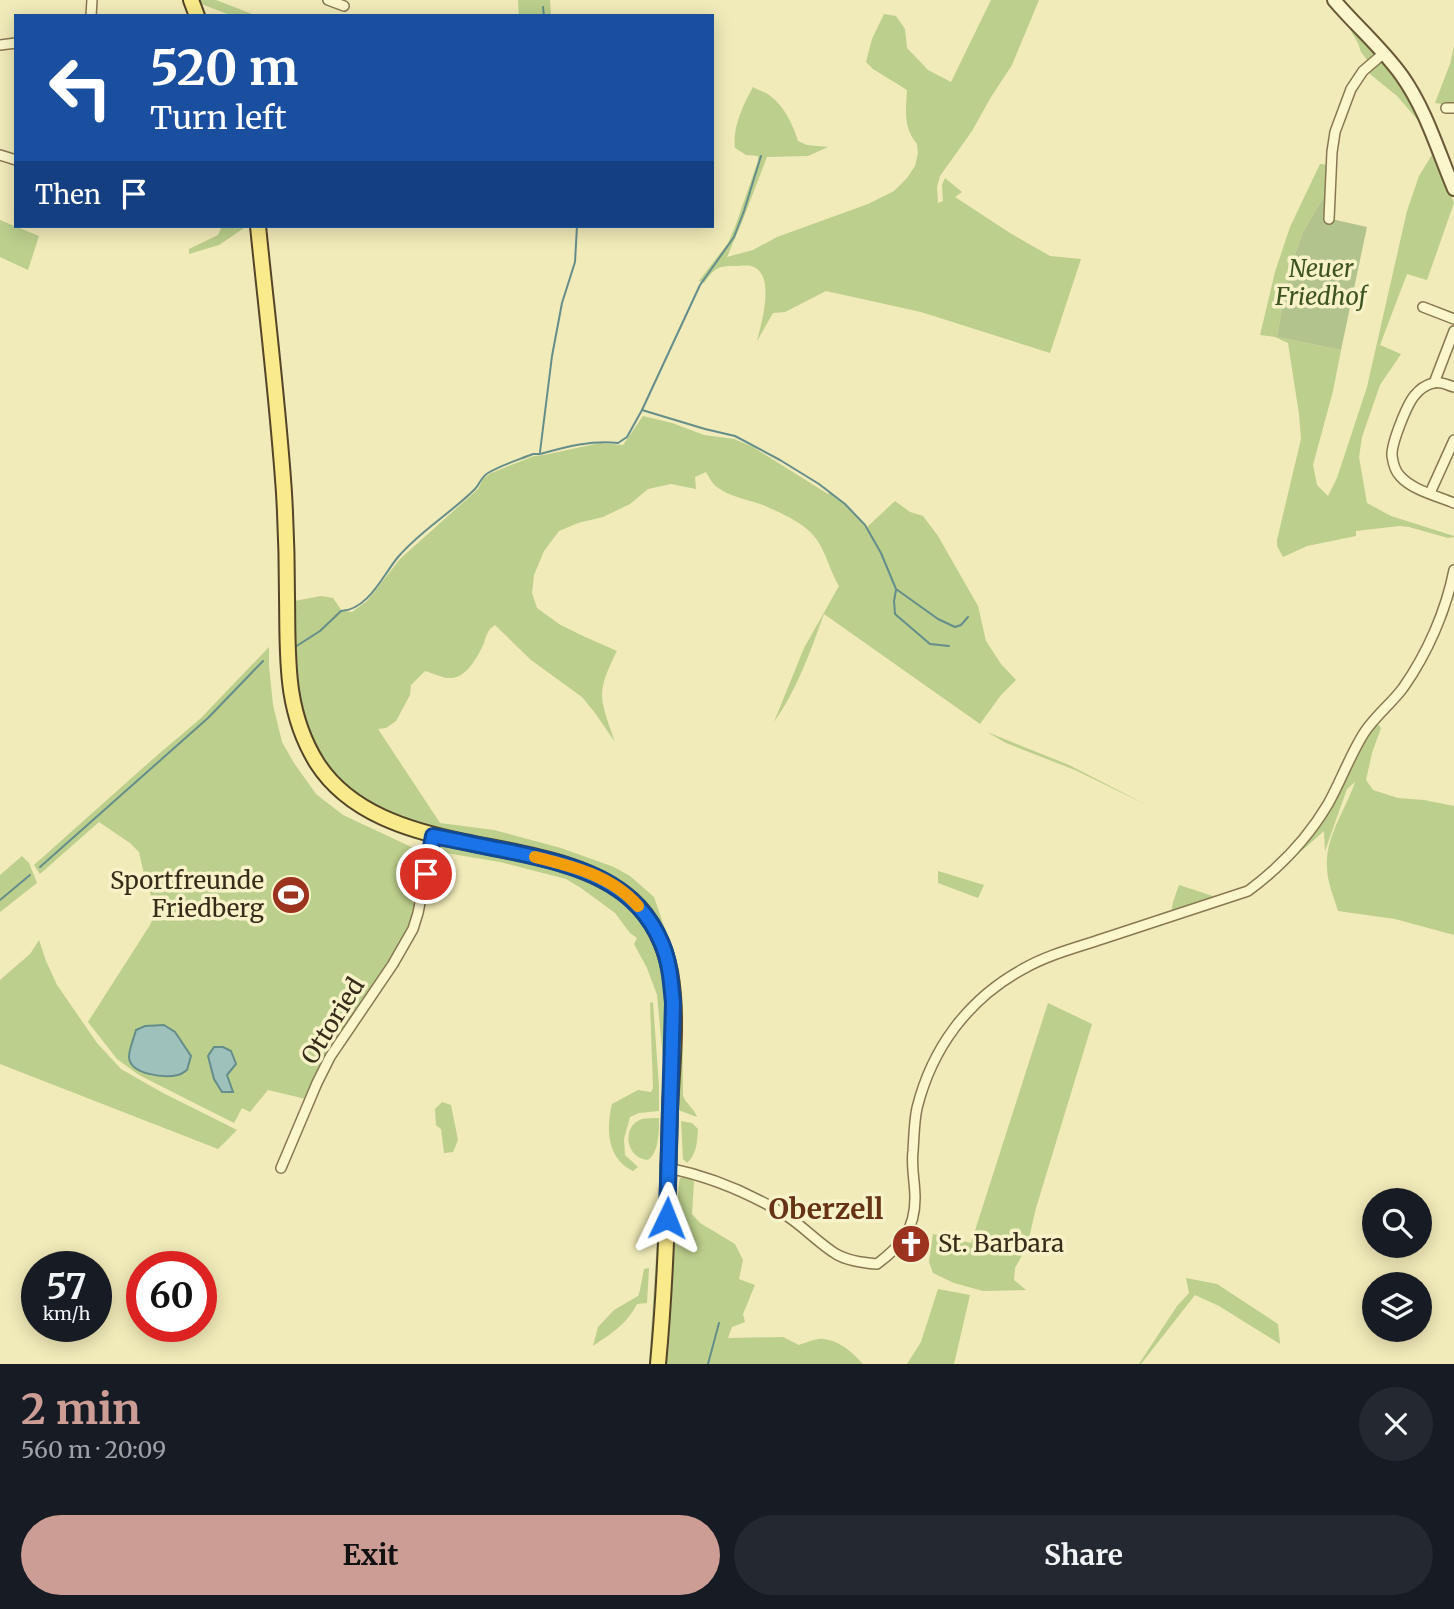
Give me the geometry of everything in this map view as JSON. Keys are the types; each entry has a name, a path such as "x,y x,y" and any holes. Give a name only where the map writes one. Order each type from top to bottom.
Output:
{"main road":[{"path":"1334,0 1402,76 1422,110 1454,189"},
{"path":"258,228 284,496 287,659 291,699 302,737 319,766 354,802 386,819 433,836 544,860 594,875 618,888 634,902 650,920 663,945 670,971 673,1003 662,1328 658,1364"}],"street":[{"path":"328,0 344,7"},
{"path":"1329,219 1335,132 1351,89 1380,49"},
{"path":"1423,307 1454,319"},
{"path":"1434,383 1454,331"},
{"path":"1454,387 1434,383 1416,393 1392,448 1395,470 1400,476 1411,485 1454,503"},
{"path":"1430,493 1454,440"},
{"path":"668,1168 691,1173 762,1202 787,1216 837,1254 877,1264 900,1245 912,1220 915,1200 912,1157 917,1111 934,1062 957,1022 979,999 1003,981 1043,959 1248,891 1266,878 1312,827 1327,805 1365,731 1401,690 1416,668 1443,611 1454,570"},
{"name":"Ottoried","path":"281,1168 330,1057 413,929 433,836"}],"green space":[{"path":"216,0 252,14 228,14 196,2"},
{"path":"518,0 550,0 551,14 519,14"},
{"path":"991,0 1039,0 1012,65 972,131 940,176 937,187 938,203 943,201 942,185 945,178 962,192 955,197 1010,233 1050,256 1081,259 1050,353 921,312 826,291 785,312 773,313 757,341 765,300 763,278 759,271 751,266 724,267 713,271 704,283 699,281 728,243 758,161 758,156 746,155 735,148 737,125 753,87 779,104 791,122 798,141 807,145 828,147 808,156 767,157 727,257 753,250 777,237 868,204 894,191 915,166 918,153 917,144 907,125 907,90 866,62 872,39 884,14 896,16 905,29 907,48 928,70 951,82"},
{"path":"1347,24 1394,77 1428,138 1417,119 1397,96 1370,74 1368,61"},
{"path":"1454,46 1454,104 1435,103 1450,64"},
{"path":"1433,153 1454,203 1427,280 1407,274 1380,345 1401,354 1380,385 1362,437 1359,457 1367,503 1391,516 1454,537 1448,538 1399,526 1356,531 1356,536 1307,546 1283,557 1277,540 1301,439 1299,414 1288,343 1275,337 1260,335 1275,272 1290,227 1320,164 1330,165 1329,188 1303,232 1288,274 1277,337 1341,350 1313,465 1317,485 1328,496 1337,478 1367,387 1407,211 1419,176"},
{"name":"Neuer Friedhof","path":"1329,188 1327,218 1367,227 1341,350 1277,337 1288,274 1303,232"},
{"path":"0,220 39,236 28,270 0,257"},
{"path":"221,228 244,228 219,245 189,254 189,249 218,235"},
{"path":"643,416 704,435 734,439 753,447 828,494 830,492 845,504 866,528 895,501 910,512 923,516 938,536 978,606 986,641 1001,664 1016,680 1001,695 980,724 824,614 796,684 774,722 804,648 839,586 822,549 808,530 776,511 725,492 714,484 706,472 695,477 696,489 671,484 648,489 630,504 603,517 559,531 544,551 534,575 532,593 537,608 559,624 617,651 605,677 602,696 615,742 582,697 531,660 495,625 467,670 452,678 425,671 411,685 410,695 396,721 386,728 378,729 440,823 494,830 561,848 614,867 630,876 654,897 679,970 683,1096 697,1117 678,1110 678,1034 666,944 654,914 644,901 625,885 601,872 406,823 404,816 365,800 347,787 319,753 301,714 295,682 294,601 321,596 333,598 342,611 352,612 367,601 400,559 478,489 483,479 491,473 534,456 600,443 623,445"},
{"path":"269,647 273,705 282,742 316,794 343,815 424,853 424,857 411,899 416,909 412,926 306,1099 268,1090 250,1112 242,1108 234,1123 139,1075 117,1059 88,1022 150,925 156,911 139,852 99,822 40,874 34,865 200,719"},
{"path":"1377,723 1381,728 1366,780 1373,790 1398,798 1454,806 1454,935 1395,919 1338,911 1328,878 1327,856 1333,834 1355,782 1347,789 1325,851 1324,831 1272,877 1309,837"},
{"path":"987,732 1069,765 1147,805 1075,770 1006,743"},
{"path":"443,844 582,875 614,892 640,918 658,949 668,986 664,1106 664,1070 657,995 634,944 637,938 615,913 566,879 500,862 440,852 436,848"},
{"path":"22,856 29,863 37,883 0,912 0,875"},
{"path":"938,871 984,885 978,898 938,883"},
{"path":"1179,885 1213,896 1233,894 1171,914"},
{"path":"39,940 57,985 97,1043 121,1069 237,1130 218,1149 0,1064 0,980 30,954"},
{"path":"653,1002 659,1111 630,1117 624,1139 625,1155 638,1167 633,1171 624,1166 613,1151 609,1133 610,1114 612,1104 638,1090 651,1092 653,1088 650,1003"},
{"path":"1048,1003 1092,1024 1027,1246 1015,1268 1014,1280 1026,1290 983,1291 954,1283 933,1273 929,1262 933,1234 971,1243"},
{"path":"442,1102 451,1105 458,1140 453,1152 444,1153 441,1129 436,1125 435,1109"},
{"path":"659,1118 658,1141 654,1152 648,1160 640,1158 630,1148 628,1141 631,1128 642,1119"},
{"path":"681,1121 692,1123 698,1129 695,1152 687,1163 683,1159"},
{"path":"659,1162 662,1194 653,1364 649,1364 660,1194"},
{"path":"680,1178 694,1181 692,1214 700,1223 735,1244 743,1260 739,1279 755,1285 743,1314 745,1322 732,1327 728,1338 783,1337 799,1345 817,1339 829,1340 845,1348 863,1364 664,1364 679,1183"},
{"path":"649,1268 647,1303 637,1304 623,1323 593,1346 598,1327 614,1310 638,1296 644,1269"},
{"path":"1186,1278 1217,1284 1278,1324 1280,1344 1219,1306 1195,1295 1139,1364 1177,1306 1189,1293"},
{"path":"938,1289 970,1295 954,1364 907,1364 921,1342"}],"water":[{"path":"164,1025 175,1032 191,1056 187,1070 182,1074 149,1074 135,1068 131,1063 129,1057 136,1030 145,1026"},
{"path":"214,1047 231,1051 236,1064 227,1075 233,1092 222,1092 214,1079 208,1056"}],"waterway":[{"path":"543,7 544,14"},
{"path":"642,410 700,285 734,237 761,156"},
{"path":"540,452 552,356 562,303 575,262 577,228"},
{"path":"295,647 320,631 341,611 351,609 367,598 398,557 466,498 488,473 533,454 588,443 618,443 627,437 642,410 735,436 819,484 845,504 865,525 881,553 896,589 938,619 955,627 968,617"},
{"path":"896,590 895,614 930,644 949,646"},
{"path":"40,867 208,718 263,661"},
{"path":"0,900 30,875"},
{"path":"708,1364 719,1323"}],"slow traffic":[{"path":"535,857 594,875 618,888 638,906"}],"place":[{"name":"Sportfreunde Friedberg","path":"291,895"},
{"name":"St. Barbara","path":"911,1244"}],"district":[{"name":"Oberzell","path":"826,1209"}],"route":[{"path":"426,874 433,836 523,854 594,875 618,888 650,920 663,945 670,971 673,1003 667,1218"}]}
